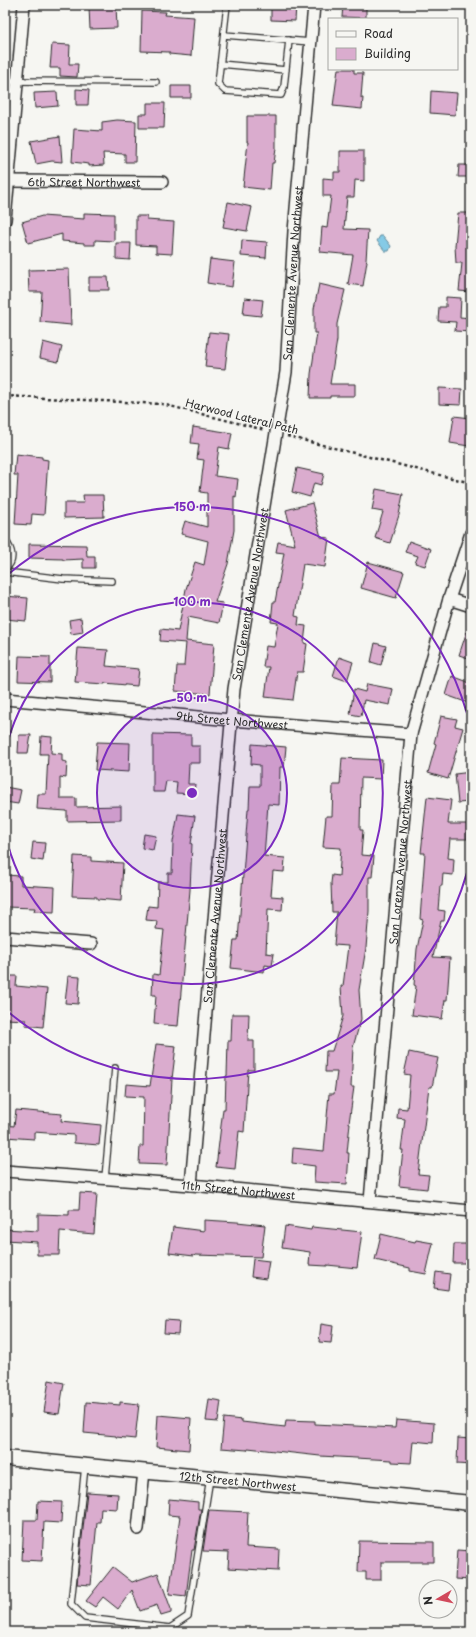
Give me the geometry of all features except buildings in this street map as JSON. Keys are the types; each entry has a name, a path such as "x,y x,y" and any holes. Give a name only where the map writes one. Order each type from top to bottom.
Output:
{"street":[{"path":"5,220 7,181 24,5"},
{"name":"San Clemente Avenue Northwest","path":"191,1185 234,689 286,372 294,231 314,5"},
{"name":"6th Street Northwest","path":"7,181 162,182"},
{"name":"San Lorenzo Avenue Northwest","path":"370,1201 411,734 449,599 471,533"},
{"path":"449,599 471,606"},
{"name":"9th Street Northwest","path":"5,698 231,720 411,734"},
{"path":"5,937 91,944"},
{"name":"11th Street Northwest","path":"5,1171 191,1185 471,1211"},
{"name":"12th Street Northwest","path":"5,1458 471,1503"},
{"path":"138,1529 144,1471"}],"lane":[{"path":"227,5 218,84 225,91 281,95 284,87 289,40"},
{"path":"224,35 311,42"},
{"path":"220,64 286,70"},
{"path":"5,81 156,82"},
{"path":"5,540 12,550 12,560 10,566 5,571"},
{"path":"5,571 64,579 112,581"},
{"path":"105,1178 115,1068"},
{"path":"85,1466 71,1604 85,1618 170,1628 188,1616 210,1478"}],"path":[{"name":"Harwood Lateral Path","path":"5,396 162,404 471,483"}],"water":[{"path":"380,236 383,236 391,246 389,251 385,251 377,241"}]}
